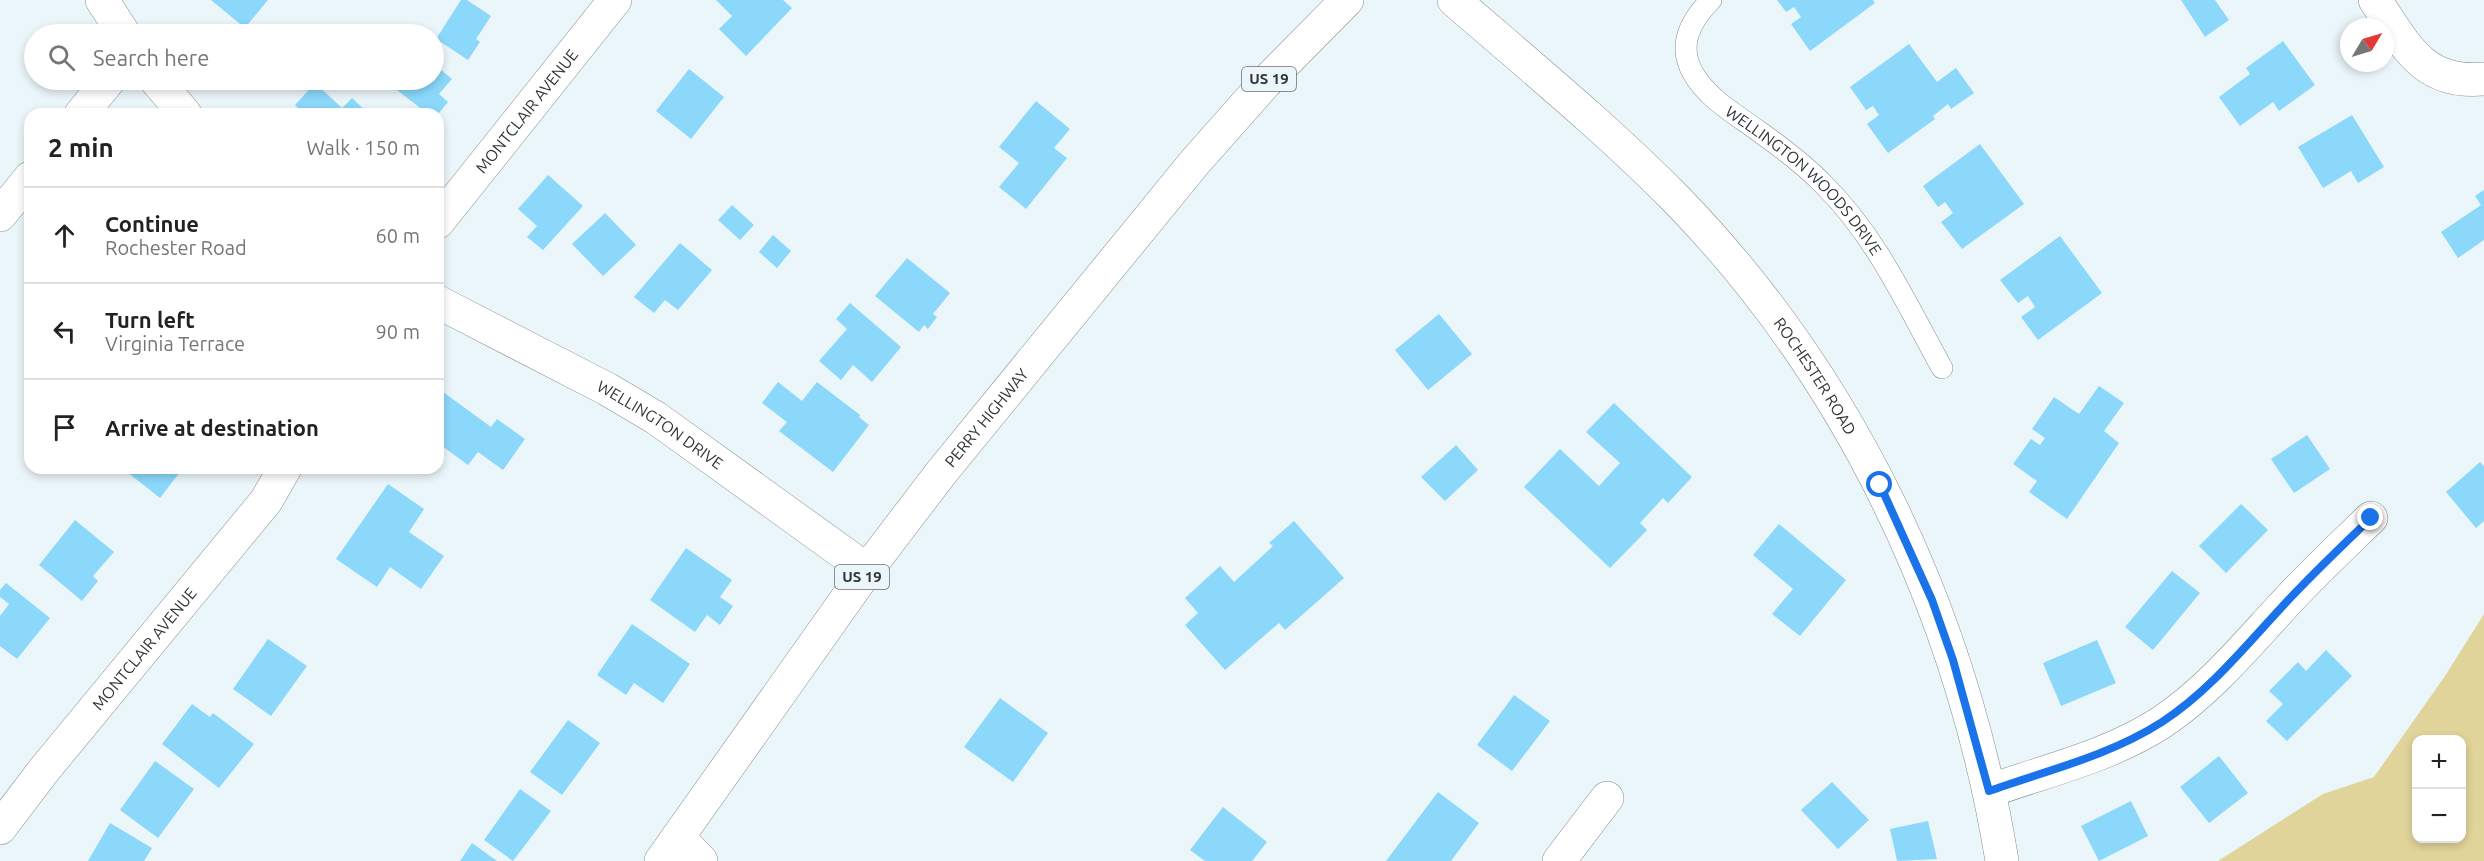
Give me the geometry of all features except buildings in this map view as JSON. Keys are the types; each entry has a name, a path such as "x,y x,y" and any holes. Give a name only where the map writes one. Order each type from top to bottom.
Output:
{"street":[{"path":"102,0 118,24"},
{"name":"MONTCLAIR AVENUE","path":"444,214 615,0"},
{"name":"PERRY HIGHWAY","path":"670,849 867,570 941,472 1195,162 1265,83 1347,0"},
{"name":"ROCHESTER ROAD","path":"1454,0 1586,115 1670,193 1718,245 1790,335 1854,436 1905,539 1932,600 1953,660 1989,791 2002,861"},
{"path":"2374,0 2407,47 2423,65 2442,76 2463,81 2484,79"},
{"path":"86,108 101,90"},
{"path":"165,90 180,108"},
{"path":"0,215 24,185"},
{"name":"WELLINGTON DRIVE","path":"444,305 607,389 656,418 867,570"},
{"name":"MONTCLAIR AVENUE","path":"0,828 51,761 266,501 282,474"},
{"path":"1989,791 2087,759 2129,741 2163,721 2194,697 2231,663 2315,572 2371,518"},
{"path":"1559,861 1607,798"},
{"path":"670,849 701,861"}],"lane":[{"name":"WELLINGTON WOODS DRIVE","path":"1711,0 1699,13 1686,40 1687,56 1692,72 1717,101 1800,162 1845,207 1884,264 1942,368"}],"shaded area":[{"path":"2484,614 2484,861 2218,861 2323,794 2374,777 2445,676"}],"route":[{"path":"1880,485 1932,600 1953,660 1989,791 2087,759 2129,741 2163,721 2194,697 2231,663 2315,572 2371,518"}]}
